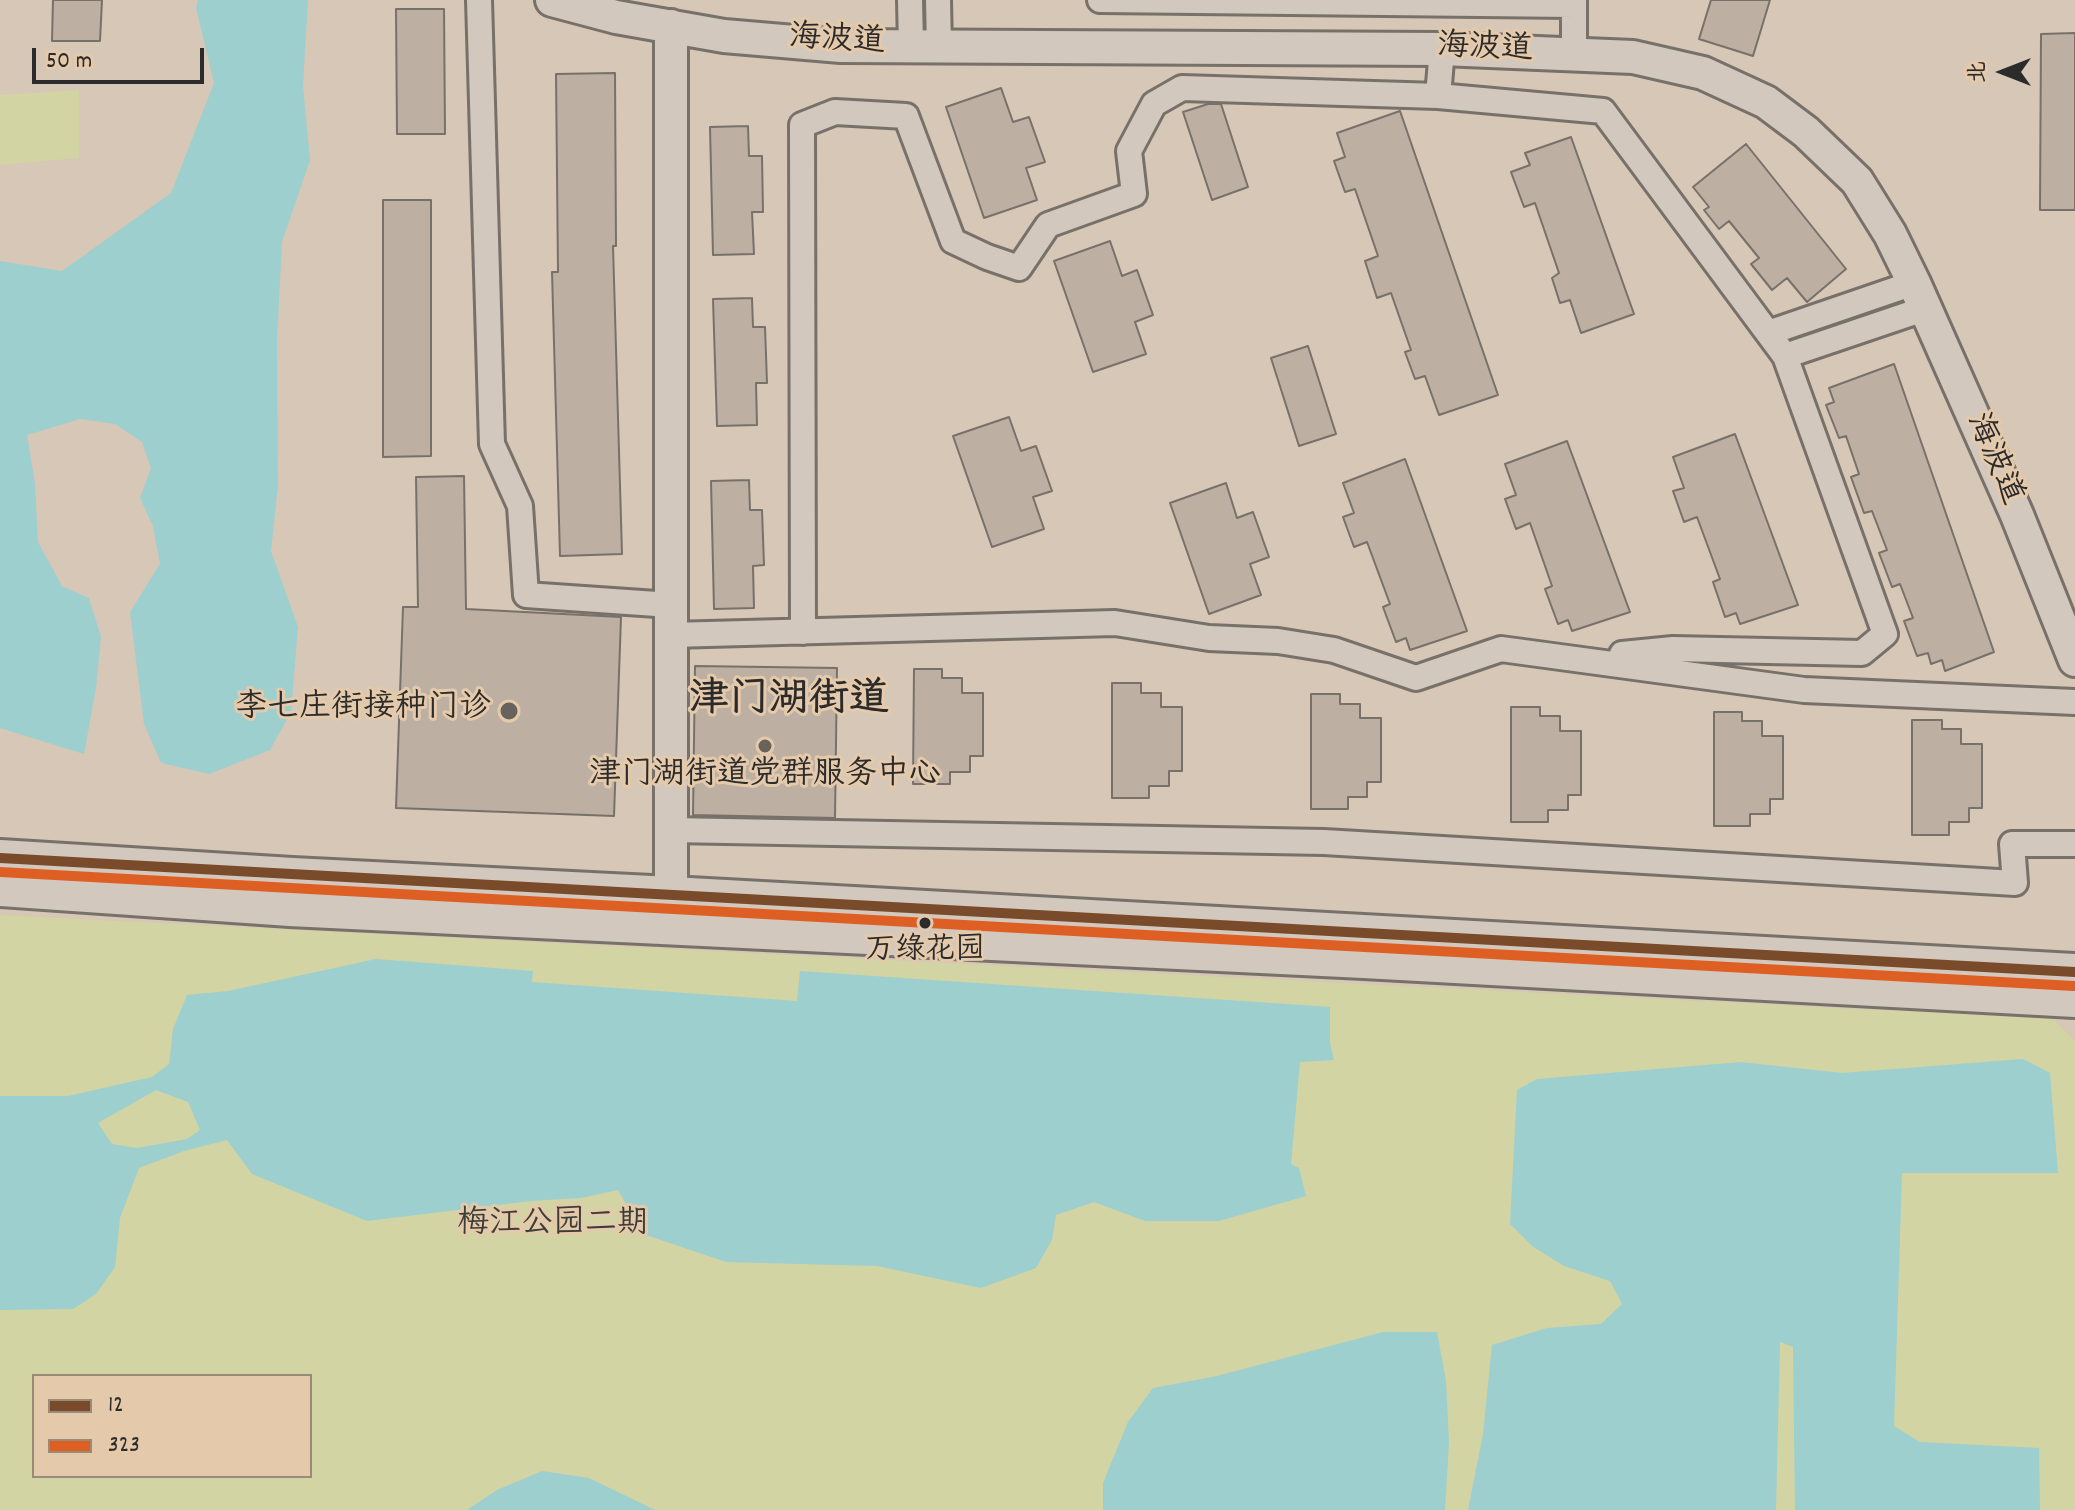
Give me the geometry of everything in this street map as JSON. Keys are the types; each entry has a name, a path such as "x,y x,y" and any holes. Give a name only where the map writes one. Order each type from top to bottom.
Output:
{"main road":[{"path":"0,858 292,876 671,910 1380,961 2075,999"},
{"path":"0,888 290,908 671,910 2075,972"}],"street":[{"path":"479,0 492,444 520,506 526,595 671,620 803,632 1115,623 1209,638 1278,641 1334,650 1416,678 1501,649 1586,658 1804,690 2075,702"},
{"name":"海波道","path":"552,0 616,17 724,36 841,46 1442,49 1633,57 1703,73 1766,102 1806,132 1857,181 1890,234 1919,296 2017,515 2075,660"},
{"path":"910,0 925,46"},
{"path":"925,46 938,0"},
{"path":"1100,0 1574,2 1574,54"},
{"path":"671,26 671,910"},
{"path":"1438,96 1442,49"},
{"path":"803,632 802,125 835,112 906,116 953,241 1019,268 1048,225 1134,194 1129,151 1154,104 1182,88 1438,96 1603,111 1785,356 1885,634 1862,653 1673,649 1586,658"},
{"path":"1768,333 1919,296"},
{"path":"1785,356 1919,296"},
{"path":"671,830 1324,842 2015,883 2012,844 2075,844"}],"green space":[{"path":"79,90 79,158 0,165 0,95"},
{"name":"梅江公园二期","path":"0,915 2053,1019 2075,1041 2075,1510 0,1510"}],"water":[{"path":"198,0 308,0 303,86 310,160 282,242 277,341 278,485 271,551 298,627 291,712 270,750 209,774 161,763 144,724 130,612 160,564 153,526 140,498 151,468 142,442 115,424 80,419 27,435 35,484 38,542 62,586 89,598 101,637 84,754 0,728 0,261 62,271 171,193 214,83 196,8"},
{"path":"376,959 533,971 532,982 797,1001 800,971 1330,1007 1330,1043 1334,1060 1300,1062 1291,1164 1299,1168 1306,1196 1219,1221 1145,1221 1094,1202 1056,1215 1052,1240 1036,1268 981,1288 877,1266 726,1262 643,1234 618,1190 581,1198 367,1221 252,1174 227,1140 184,1151 139,1168 120,1218 115,1267 96,1294 73,1309 0,1310 0,1096 68,1096 152,1077 169,1064 173,1029 187,995 228,991","holes":["156,1090 188,1102 200,1130 187,1139 137,1148 112,1144 98,1123"]},
{"path":"2023,1059 2050,1073 2058,1173 1902,1173 1894,1426 1920,1442 2039,1448 2040,1510 1795,1510 1793,1347 1780,1342 1776,1510 1468,1510 1483,1434 1492,1345 1547,1328 1601,1324 1622,1304 1610,1281 1564,1266 1532,1246 1510,1224 1517,1090 1537,1079 1741,1062 1842,1073"},
{"path":"1383,1332 1437,1332 1446,1381 1449,1443 1445,1510 1103,1510 1103,1483 1128,1422 1153,1388 1217,1376"},
{"path":"542,1471 589,1478 655,1510 467,1510 497,1490"}],"building":[{"path":"53,0 102,0 100,41 52,41"},
{"path":"1711,0 1770,0 1753,56 1699,39"},
{"path":"396,9 444,9 445,134 397,134"},
{"path":"2075,33 2075,210 2040,210 2041,34"},
{"path":"615,73 616,246 613,246 622,554 560,556 552,272 558,272 556,74"},
{"path":"1001,88 1013,122 1029,117 1045,162 1026,168 1037,200 984,218 946,107"},
{"path":"1208,104 1221,104 1248,187 1212,200 1183,112"},
{"path":"1400,111 1498,395 1439,415 1425,376 1415,379 1405,352 1411,350 1391,293 1377,298 1365,261 1378,256 1355,189 1345,192 1334,161 1345,157 1337,133"},
{"path":"748,126 749,156 762,156 763,212 752,212 754,254 713,255 710,127"},
{"path":"1571,137 1634,314 1581,333 1570,300 1560,303 1552,278 1559,273 1535,203 1524,207 1511,172 1530,165 1525,153"},
{"path":"1746,144 1846,269 1807,302 1787,278 1772,290 1751,264 1759,258 1729,221 1719,229 1704,210 1709,207 1693,187"},
{"path":"383,200 431,200 431,456 383,457"},
{"path":"1110,241 1122,276 1137,270 1153,315 1135,322 1146,354 1093,372 1054,261"},
{"path":"752,298 753,327 765,327 767,383 756,383 757,425 717,426 713,299"},
{"path":"1308,346 1336,434 1299,446 1271,358"},
{"path":"1894,364 1994,652 1945,671 1942,660 1931,664 1928,653 1917,656 1904,621 1913,618 1900,584 1892,587 1879,553 1887,550 1872,511 1864,513 1851,477 1859,474 1846,436 1839,438 1826,405 1834,402 1829,388"},
{"path":"1009,417 1021,451 1036,446 1052,491 1033,497 1044,529 992,547 953,436"},
{"path":"1735,434 1798,605 1740,624 1736,613 1725,617 1713,582 1720,579 1697,517 1684,522 1673,491 1684,488 1673,457"},
{"path":"1567,441 1630,612 1572,631 1568,620 1558,624 1545,589 1552,586 1530,523 1516,529 1505,499 1516,495 1505,464"},
{"path":"1405,459 1467,631 1410,650 1406,638 1396,642 1383,607 1390,604 1367,542 1354,547 1343,517 1354,513 1343,483"},
{"name":"李七庄街接种门诊","path":"464,476 466,609 621,617 614,816 396,808 403,607 418,607 416,477"},
{"path":"749,480 750,510 762,510 764,565 753,566 754,608 714,609 711,481"},
{"path":"1226,483 1237,518 1253,512 1269,557 1250,564 1261,595 1209,614 1170,503"},
{"name":"津门湖街道党群服务中心","path":"695,666 837,668 835,818 693,815"},
{"path":"914,669 942,669 942,678 962,678 962,693 983,693 983,756 970,756 970,772 950,772 950,784 913,784"},
{"path":"1112,683 1141,683 1141,693 1161,693 1161,707 1182,707 1182,771 1169,771 1169,786 1149,786 1149,798 1112,798"},
{"path":"1311,694 1340,694 1340,704 1360,704 1360,718 1381,718 1381,782 1367,782 1367,797 1348,797 1348,809 1311,809"},
{"path":"1511,707 1540,707 1540,716 1560,716 1560,731 1581,731 1581,795 1568,795 1568,810 1548,810 1548,822 1511,822"},
{"path":"1714,712 1742,712 1742,721 1762,721 1762,736 1783,736 1783,799 1770,799 1770,814 1750,814 1750,826 1714,826"},
{"path":"1912,720 1942,720 1942,729 1961,729 1961,744 1982,744 1982,808 1969,808 1969,822 1949,822 1949,835 1912,835"}],"transit line":[{"name":"12","path":"0,858 2075,972"},
{"name":"323","path":"0,872 2074,986"}],"place":[{"name":"李七庄街接种门诊","path":"509,711"},
{"name":"津门湖街道党群服务中心","path":"765,746"},
{"name":"万绿花园","path":"925,923"}],"district":[{"name":"津门湖街道","path":"789,704"}]}
